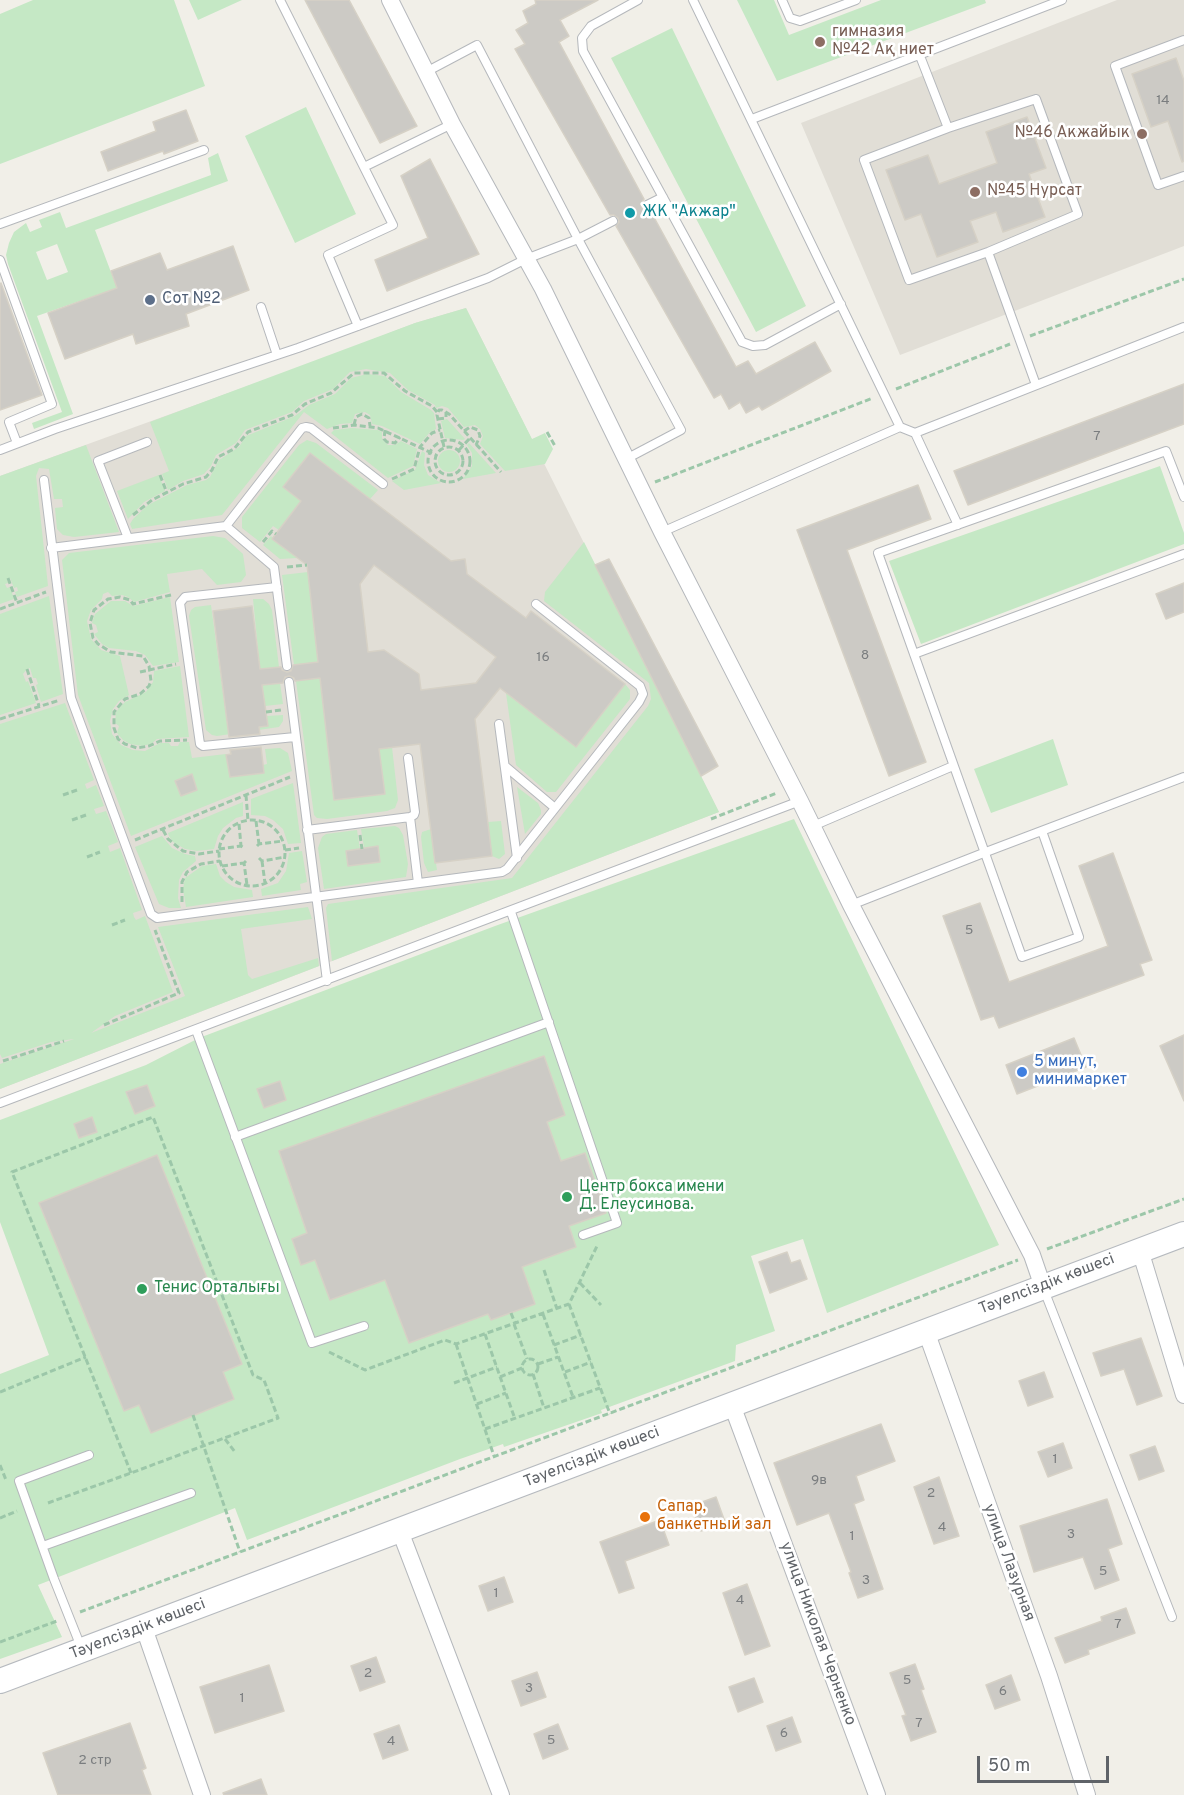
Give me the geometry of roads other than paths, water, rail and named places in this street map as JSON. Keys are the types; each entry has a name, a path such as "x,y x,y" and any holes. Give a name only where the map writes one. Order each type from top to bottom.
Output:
{"main road":[{"name":"Тәуелсіздік көшесі","path":"0,1681 1184,1234"}],"street":[{"path":"390,0 452,124 526,258 851,905 1032,1255 1042,1287"},
{"path":"1140,1250 1184,1395"},
{"name":"улица Лазурная","path":"926,1331 1049,1676 1087,1795"},
{"name":"улица Николая Черненко","path":"732,1405 877,1795"},
{"path":"400,1531 501,1795"},
{"path":"144,1628 202,1795"}],"lane":[{"path":"280,0 393,225 328,255 358,326"},
{"path":"638,0 591,26 582,38 583,51 742,342 753,346 765,345 841,304"},
{"path":"693,0 900,427 915,433 958,525"},
{"path":"782,0 790,18 800,21 856,0"},
{"path":"752,119 1062,0"},
{"path":"1184,40 1115,66 1158,185 1184,176"},
{"path":"426,72 477,45 681,430 626,459"},
{"path":"920,56 948,128"},
{"path":"1036,99 1078,214 988,252 909,280 864,160 948,128 1036,99"},
{"path":"364,167 452,124"},
{"path":"0,224 204,150"},
{"path":"647,205 663,197"},
{"path":"0,450 277,355 488,278 526,258 578,239 613,221"},
{"path":"988,252 1036,385"},
{"path":"0,260 52,404 9,422 17,443"},
{"path":"261,307 277,355"},
{"path":"915,433 1184,327"},
{"path":"662,532 900,427"},
{"path":"51,548 226,526 302,428 310,428 387,482"},
{"path":"128,538 98,461 147,442"},
{"path":"1042,831 1079,937 1022,957 878,553 1166,452 1184,496"},
{"path":"44,480 70,698 125,844 154,917 157,918 502,872 507,869 643,694 640,686 536,604"},
{"path":"226,526 274,568 287,666"},
{"path":"914,654 1184,554"},
{"path":"277,587 185,597 180,603 200,744 203,746 295,737"},
{"path":"289,682 327,981"},
{"path":"499,724 517,858"},
{"path":"307,830 414,815 408,758"},
{"path":"505,766 555,808"},
{"path":"813,826 953,766"},
{"path":"851,905 1184,777"},
{"path":"0,1103 800,801"},
{"path":"410,817 418,883"},
{"path":"511,912 617,1223 583,1235"},
{"path":"236,1137 549,1022"},
{"path":"196,1030 312,1343 364,1326"},
{"path":"1042,1287 1172,1617"},
{"path":"83,1651 19,1481 89,1455"},
{"path":"43,1546 191,1493"}],"place":[{"name":"гимназия №42 Ақ ниет","path":"820,42"},
{"name":"№46 Акжайык","path":"1142,134"},
{"name":"№45 Нурсат","path":"975,192"},
{"name":"ЖК \"Акжар\"","path":"630,213"},
{"name":"Сот №2","path":"150,300"},
{"name":"5 минут, минимаркет","path":"1022,1072"},
{"name":"Центр бокса имени Д. Елеусинова.","path":"567,1197"},
{"name":"Тенис Орталығы","path":"142,1289"},
{"name":"Сапар, банкетный зал","path":"645,1517"}]}
